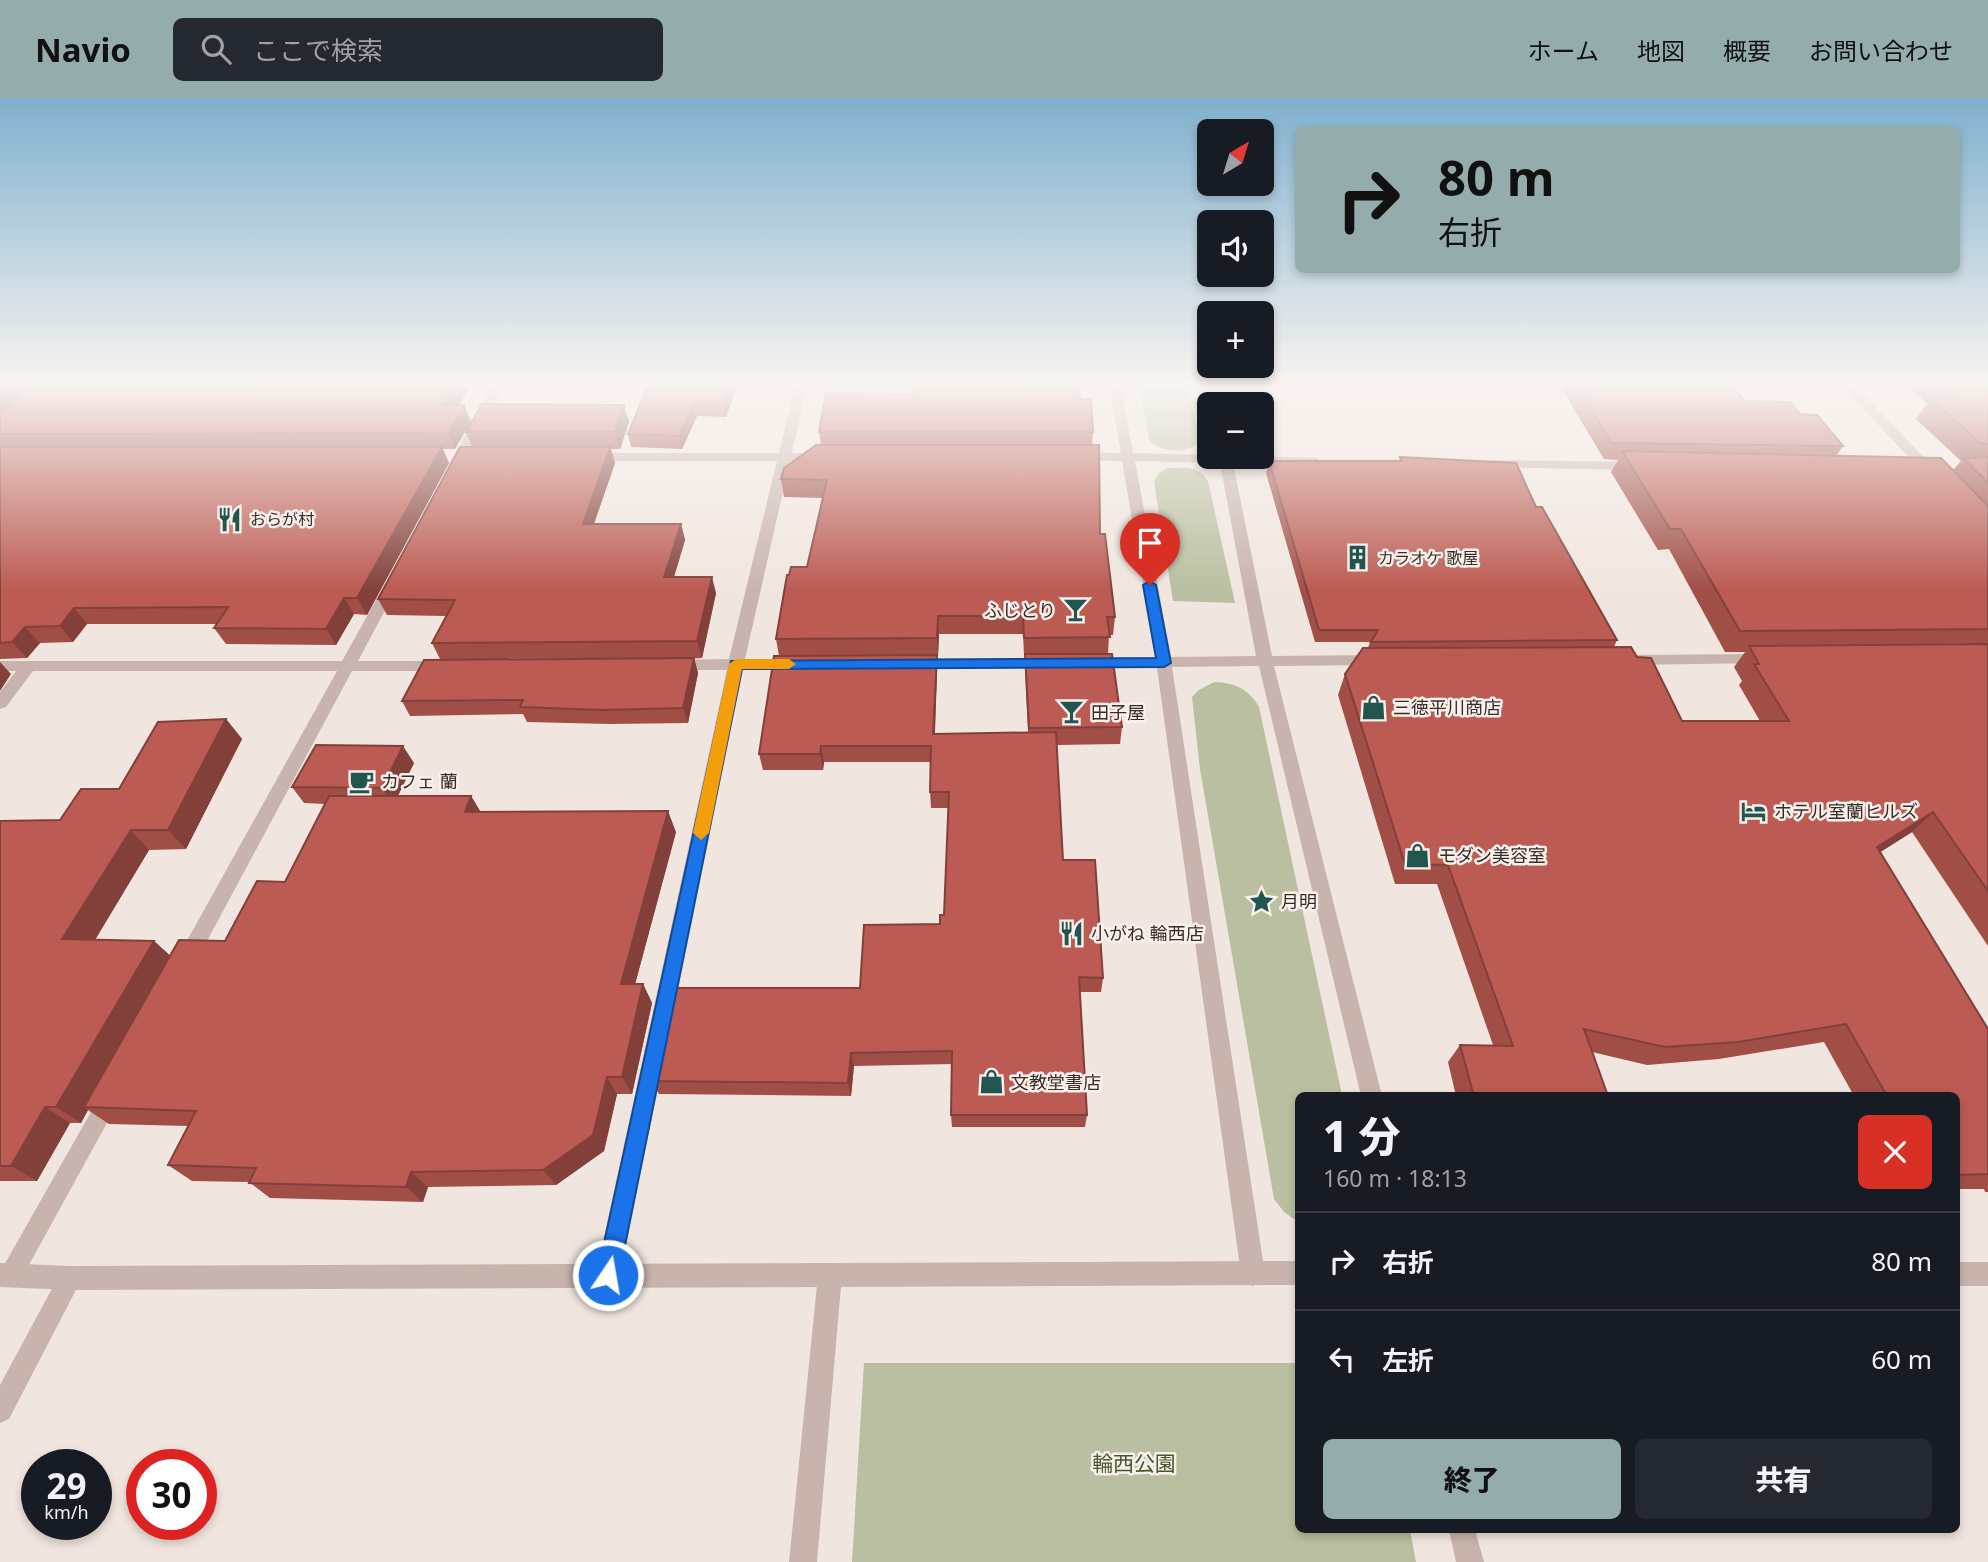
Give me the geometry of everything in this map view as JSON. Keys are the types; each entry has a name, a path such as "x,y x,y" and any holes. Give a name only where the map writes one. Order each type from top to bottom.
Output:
{"street":[{"path":"445,483 460,454"},
{"path":"1907,454 1921,470 1945,488"},
{"path":"1062,456 1197,457"},
{"path":"1126,456 1164,663 1253,1274"},
{"path":"581,457 841,457"},
{"path":"608,1275 736,664 786,457"},
{"path":"1274,460 1323,461"},
{"path":"1474,464 1653,466"},
{"path":"1227,469 1265,661 1371,1092"},
{"path":"1921,470 1952,471"},
{"path":"173,983 349,667 400,569"},
{"path":"1610,660 1778,659"},
{"path":"902,663 1400,660"},
{"path":"653,665 805,664"},
{"path":"0,666 460,666"},
{"path":"0,703 29,666"},
{"path":"119,1081 6,1275 70,1278 1295,1273"},
{"path":"1960,1274 1988,1274"},
{"path":"803,1562 830,1275"},
{"path":"0,1410 70,1278"},
{"path":"1463,1533 1470,1562"}],"green space":[{"path":"1167,468 1196,470 1208,481 1235,603 1173,601 1154,481 1159,473"},
{"path":"1214,682 1228,684 1250,695 1259,707 1341,1092 1295,1092 1295,1220 1284,1212 1274,1199 1200,769 1192,697"},
{"name":"輪西公園","path":"864,1363 1295,1363 1295,1533 1411,1533 1416,1562 852,1562"}],"building":[{"path":"0,454 438,454 357,598 344,598 326,629 214,628 228,607 74,608 60,626 25,627 12,642 0,643"},
{"path":"456,454 607,454 583,524 681,524 664,577 712,577 697,641 432,643 455,600 378,599"},
{"path":"803,454 1099,454 1100,534 1105,534 1115,617 1107,617 1110,637 1024,638 1023,616 938,616 937,638 776,639 787,575 791,567 807,567 827,480 781,479 784,468"},
{"path":"1624,454 1941,458 1988,506 1988,629 1740,631 1681,529 1670,529"},
{"path":"1400,457 1516,463 1536,507 1542,507 1617,640 1371,642 1378,630 1319,630 1271,469 1274,469 1274,461 1402,461"},
{"path":"1988,457 1988,483 1963,458"},
{"path":"1988,644 1988,891 1933,812 1877,847 1988,1029 1988,1174 1960,1175 1960,1092 1885,1092 1846,1024 1738,1042 1665,1047 1584,1029 1607,1092 1473,1092 1460,1045 1513,1046 1448,865 1405,864 1345,674 1363,648 1631,647 1637,657 1651,658 1682,721 1789,721 1754,664 1759,664 1749,646"},
{"name":"田子屋","path":"1025,654 1112,654 1122,727 1029,728"},
{"path":"937,655 933,734 1056,732 1063,860 1095,860 1103,978 1079,977 1087,1115 951,1115 952,1051 851,1053 848,1083 652,1081 671,988 860,988 864,925 940,924 940,915 944,915 949,792 930,792 931,746 821,746 820,754 759,754 774,656"},
{"path":"694,658 683,708 603,710 520,707 523,700 402,701 424,660"},
{"path":"226,719 168,830 131,830 62,939 154,941 56,1107 45,1107 11,1166 0,1166 0,821 60,820 81,789 119,789 158,722"},
{"path":"316,745 403,746 382,788 292,787"},
{"path":"329,796 471,796 465,812 668,811 621,984 643,984 622,1077 607,1077 593,1135 543,1170 411,1172 406,1187 249,1183 256,1168 168,1165 196,1111 84,1107 179,940 225,941 257,881 285,882"}],"slow traffic":[{"path":"701,833 736,664 789,664"}],"place":[{"name":"おらが村","path":"230,519"},
{"name":"カラオケ 歌屋","path":"1358,558"},
{"name":"ふじとり","path":"1076,610"},
{"name":"三徳平川商店","path":"1373,707"},
{"name":"田子屋","path":"1071,712"},
{"name":"カフェ 蘭","path":"361,781"},
{"name":"ホテル室蘭ヒルズ","path":"1754,811"},
{"name":"モダン美容室","path":"1418,855"},
{"name":"月明","path":"1261,901"},
{"name":"小がね 輪西店","path":"1071,933"},
{"name":"文教堂書店","path":"991,1082"}],"route":[{"path":"608,1275 736,664 1164,663 1150,585"}]}
